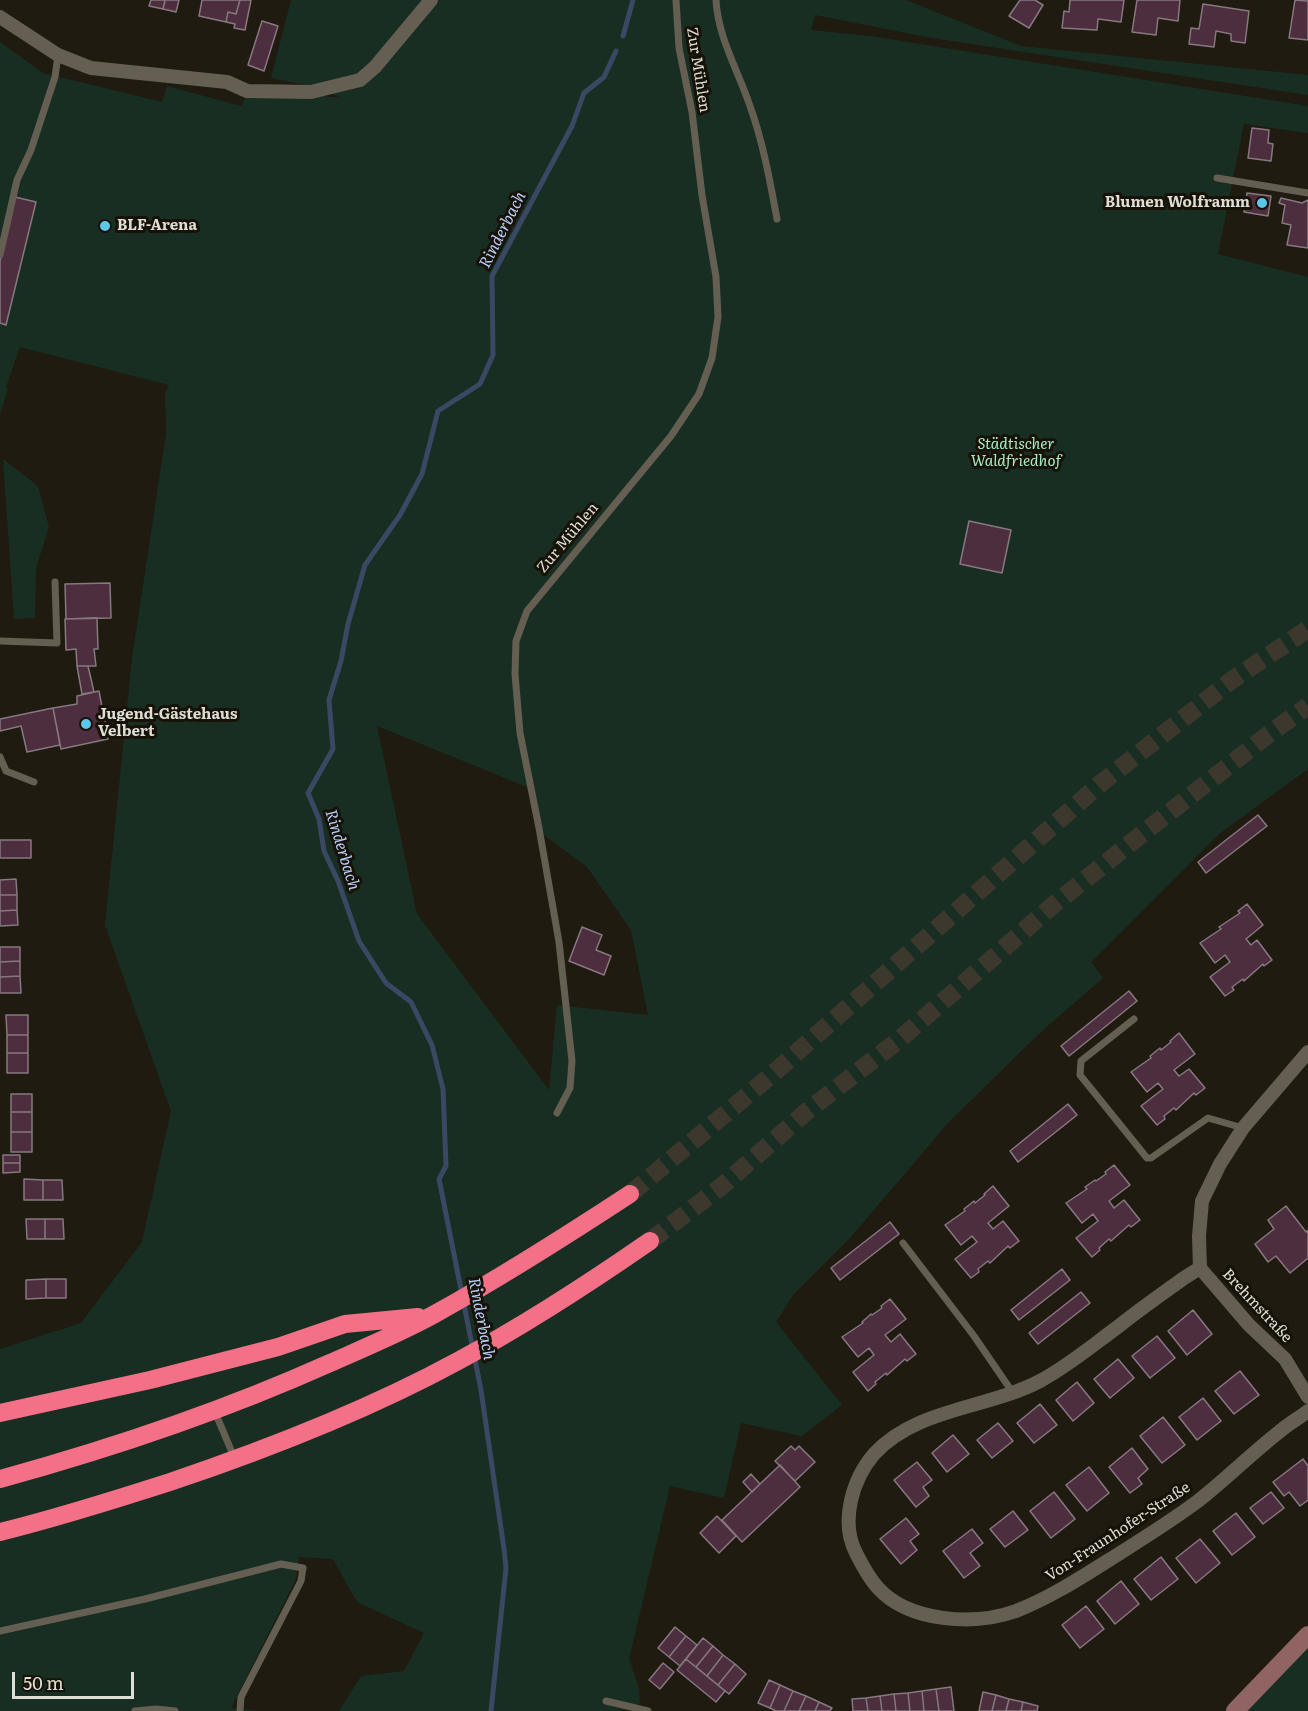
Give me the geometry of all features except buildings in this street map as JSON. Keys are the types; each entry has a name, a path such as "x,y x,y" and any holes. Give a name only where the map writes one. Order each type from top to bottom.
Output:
{"highway":[{"path":"0,1479 79,1458 215,1411 293,1380 431,1316 564,1238 630,1194"},
{"path":"0,1532 92,1508 235,1460 311,1430 457,1362 587,1285 650,1240"},
{"path":"0,1413 150,1380 278,1347 345,1324 431,1316"}],"street":[{"path":"0,17 58,55 91,68 226,82 247,90 311,92 360,80 375,67 430,0"},
{"name":"Brehmstraße","path":"1308,1052 1243,1128 1220,1164 1202,1201 1199,1236 1200,1268 1249,1325 1285,1359 1308,1396"},
{"name":"Von-Fraunhofer-Straße","path":"1200,1268 1080,1355 1040,1381 1013,1393 956,1410 906,1430 873,1455 855,1486 850,1504 849,1522 853,1547 866,1573 878,1589 894,1601 914,1611 949,1619 981,1618 1013,1612 1043,1599 1086,1575 1196,1502 1245,1463 1280,1430 1308,1412"},
{"path":"1235,1711 1308,1635"}],"lane":[{"name":"Zur Mühlen","path":"556,1113 570,1088 572,1061 557,931 520,733 515,674 516,641 527,611 676,428 699,394 712,358 718,317 716,277 702,195 692,112 679,48 676,0"},
{"path":"716,0 717,19 750,106 764,155 777,219"},
{"path":"0,255 17,180 31,150 55,77 58,55"},
{"path":"1217,178 1308,193"},
{"path":"0,641 57,643 55,582"},
{"path":"0,758 6,771 34,782"},
{"path":"1134,1019 1081,1061 1080,1075 1147,1158 1151,1158 1208,1118 1243,1128"},
{"path":"903,1242 974,1336 1013,1393"},
{"path":"215,1411 235,1460"},
{"path":"0,1631 145,1599 281,1564 303,1568 301,1581 241,1697 240,1711"},
{"path":"606,1701 648,1711"},
{"path":"135,1711 156,1709 175,1711"}],"green space":[{"name":"Städtischer Waldfriedhof","path":"291,0 906,0 1021,46 1308,75 1308,95 932,38 815,15 811,30 870,36 1308,106 1308,133 1244,124 1218,254 1308,277 1308,769 1219,834 1091,962 1103,978 1043,1030 948,1123 850,1238 793,1295 776,1322 842,1405 802,1436 741,1423 724,1498 670,1486 629,1659 639,1688 640,1704 618,1711 339,1711 361,1676 404,1671 424,1633 357,1602 333,1559 299,1557 296,1579 231,1708 259,1711 0,1711 0,1349 81,1323 142,1242 171,1111 105,925 132,658 166,434 165,394 169,385 20,347 6,387 8,389 0,414 0,42 43,73 162,102 167,86 241,106 251,88 341,98 321,88 271,78","holes":["377,726 532,789 544,835 587,867 631,930 648,1015 557,1005 549,1090 417,914"]},
{"path":"3,459 38,486 49,527 36,568 35,618 14,619"},
{"path":"1308,1647 1308,1711 1245,1711"}],"waterway":[{"name":"Rinderbach","path":"623,36 633,0"},
{"name":"Rinderbach","path":"491,1711 506,1568 481,1390 439,1179 446,1166 443,1089 432,1045 411,1002 386,983 359,941 338,881 324,851 319,819 308,793 333,749 329,700 365,565 400,515 422,474 438,411 480,384 493,355 492,276 572,126 584,93 604,77 616,51"}],"tunnel":[{"path":"630,1194 769,1077 1100,784 1232,680 1308,629"},
{"path":"650,1241 722,1186 806,1112 900,1039 1052,906 1269,734 1308,706"}],"place":[{"name":"Blumen Wolframm","path":"1262,203"},
{"name":"BLF-Arena","path":"105,226"},
{"name":"Jugend-Gästehaus Velbert","path":"86,724"}]}
